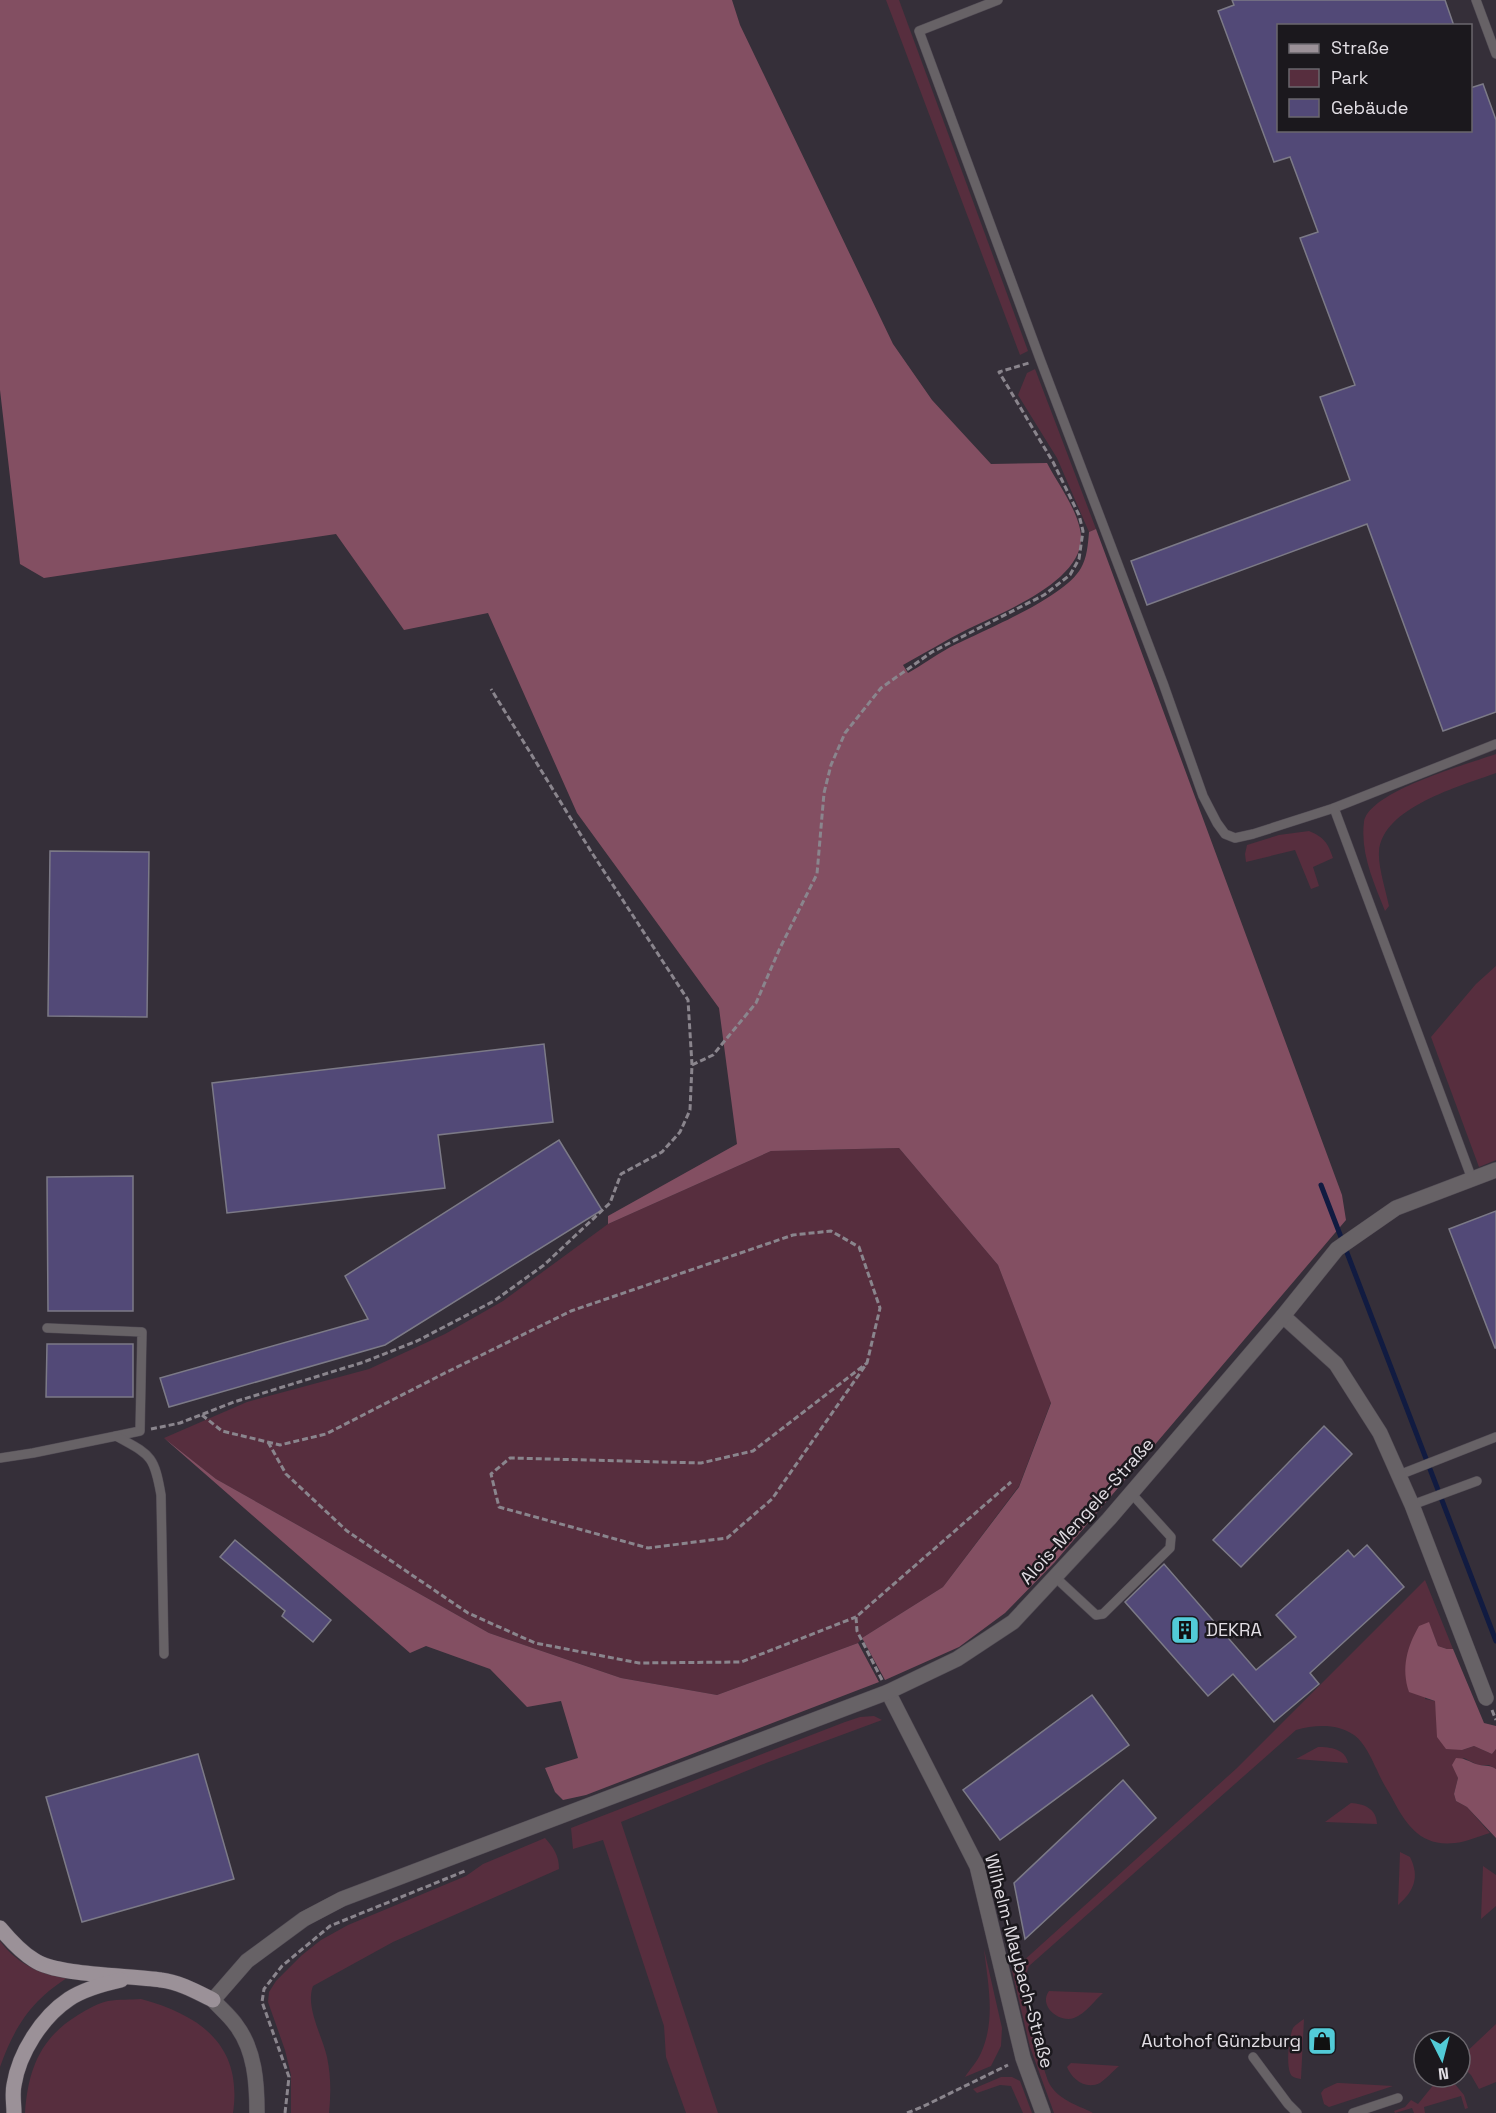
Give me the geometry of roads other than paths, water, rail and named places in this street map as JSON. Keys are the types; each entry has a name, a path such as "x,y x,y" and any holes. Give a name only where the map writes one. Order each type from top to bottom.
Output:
{"main road":[{"path":"0,1929 35,1962 54,1968 163,1980 213,2000"},
{"path":"14,2113 14,2085 21,2060 50,2014 69,1998 98,1985 133,1977"}],"street":[{"name":"Alois-Mengele-Straße","path":"213,2000 247,1961 304,1919 342,1899 888,1692 957,1659 1013,1622 1055,1577 1131,1493 1283,1316 1337,1249 1396,1208 1496,1170"},
{"path":"1283,1316 1336,1364 1380,1433 1491,1697"},
{"name":"Wilhelm-Maybach-Straße","path":"888,1692 977,1866 1023,2058 1042,2113"},
{"path":"213,2000 237,2026 251,2056 257,2083 257,2113"}],"lane":[{"path":"998,0 919,31 1040,360 1159,672 1203,796 1217,823 1225,834 1235,838 1253,834 1334,808 1496,744"},
{"path":"1476,0 1496,54"},
{"path":"1334,808 1472,1179"},
{"path":"0,1458 140,1431 142,1332 47,1328"},
{"path":"116,1436 147,1453 157,1470 161,1495 164,1654"},
{"path":"1399,1476 1496,1437"},
{"path":"1412,1505 1477,1481"},
{"path":"1055,1577 1096,1615 1103,1614 1170,1548 1171,1537 1131,1493"},
{"path":"1253,2057 1297,2113"},
{"path":"1353,2113 1380,2109 1398,2098"}],"waterway":[{"path":"1321,1185 1496,1641"}],"place":[{"name":"DEKRA","path":"1185,1630"},
{"name":"Autohof Günzburg","path":"1322,2041"}]}
